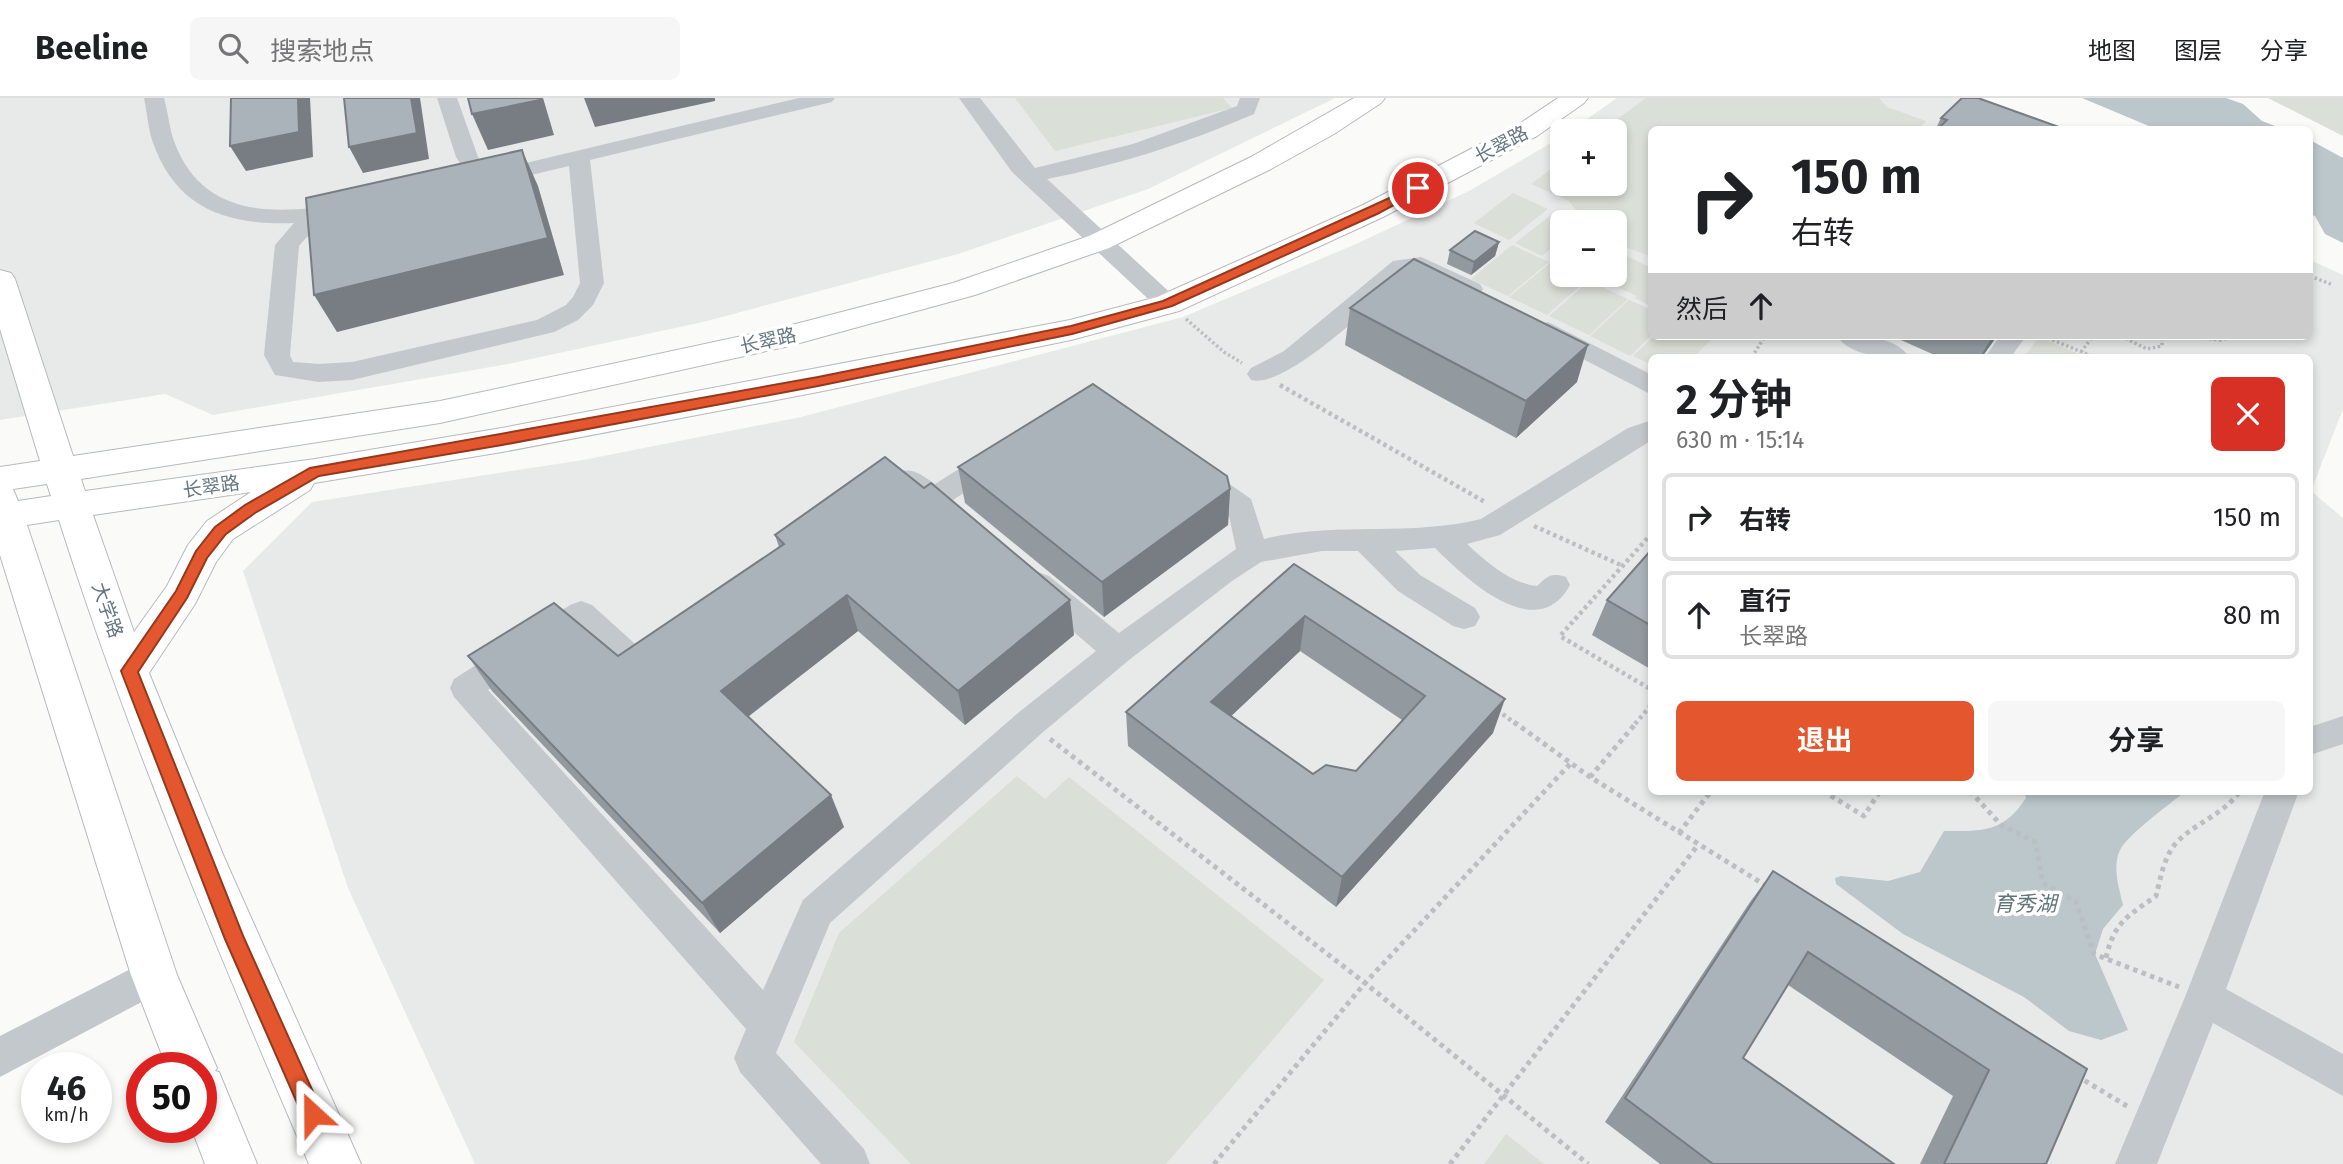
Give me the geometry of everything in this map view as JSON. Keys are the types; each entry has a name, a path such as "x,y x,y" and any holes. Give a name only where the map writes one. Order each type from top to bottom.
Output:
{"main road":[{"name":"长翠路","path":"1,502 440,412 772,340 964,289 1099,242 1261,163 1373,98"},
{"name":"长翠路","path":"66,488 315,471 502,440 1072,330 1168,304 1373,211 1528,130 1575,98"},
{"name":"大学路","path":"0,279 66,488 129,671 235,939 335,1164"},
{"path":"129,671 182,594 201,555 220,530 315,471"},
{"path":"1,502 154,975 185,1052"},
{"path":"217,1129 231,1164"}],"street":[{"path":"154,98 164,143 185,179 211,203 244,213 322,215 376,203"},
{"path":"447,98 467,157 482,179"},
{"path":"456,185 825,98"},
{"path":"969,98 1020,167 1168,304"},
{"path":"1031,176 1081,166 1214,124 1247,110 1250,98"},
{"path":"322,215 300,229 288,245 277,355 285,369 320,373 352,371 545,326 572,314 586,301 593,282 579,158"},
{"path":"1260,374 1293,357 1402,266 1421,264 1432,268 1493,301"},
{"path":"1530,320 1648,384"},
{"path":"1859,340 1889,354"},
{"path":"849,1164 754,1058 816,912 1030,723 1118,651 1221,573 1252,554 1322,540 1442,537 1490,527 1507,514 1648,431"},
{"path":"883,477 894,470 946,507 1023,442"},
{"path":"1176,460 1241,506 1252,554"},
{"path":"1442,537 1483,573 1511,592 1540,598 1550,593 1555,585"},
{"path":"1366,541 1409,583 1464,617"},
{"path":"1021,570 1118,651"},
{"path":"676,646 642,670 581,613 466,688 769,1025"},
{"path":"2313,740 2343,730"},
{"path":"2136,1164 2204,997 2280,795"},
{"path":"0,1057 154,975"},
{"path":"2204,997 2343,1076"}],"path":[{"path":"2313,277 2333,285"},
{"path":"1168,304 1224,352 1260,374 1507,514 1623,565"},
{"path":"2052,340 2087,354"},
{"path":"2081,352 2090,340"},
{"path":"2129,340 2147,349 2162,346 2162,340"},
{"path":"1648,537 1560,636 1648,688"},
{"path":"1493,708 1590,776 1770,888"},
{"path":"1590,776 1648,710"},
{"path":"1030,723 1365,983 1588,1164"},
{"path":"1214,1164 1365,983 1571,763"},
{"path":"1679,833 1709,795"},
{"path":"1830,795 1864,816 1877,795"},
{"path":"1974,795 2001,825 2035,842 2043,883 2076,901 2095,954 2204,997"},
{"path":"2106,958 2111,936 2122,920 2156,896 2165,861 2178,841 2233,801 2237,795"},
{"path":"1450,1164 1698,845"},
{"path":"2068,1070 2152,1121"}],"shaded area":[{"path":"0,98 1335,98 1148,189 958,254 703,322 508,364 213,415 165,394 0,420"},
{"path":"1015,98 1223,98 1232,108 1055,151"},
{"path":"1617,98 1964,98 2023,126 1648,126 1648,340 2313,340 2313,261 2343,275 2343,409 2313,486 2313,354 1648,354 1648,795 2313,795 2313,493 2343,518 2343,1164 475,1164 348,888 243,571 312,502 583,460 801,417 1183,317 1356,244 1469,191 1550,144 1550,196 1627,196 1627,119 1587,119"},
{"path":"1646,98 1879,98 1887,107 1926,121 1921,126 1648,126 1648,255 1627,248 1627,210 1576,210 1569,201 1558,196 1627,196 1627,119 1617,119"},
{"path":"2268,98 2343,98 2343,136"},
{"path":"1550,170 1550,192 1531,184"},
{"path":"1513,193 1548,209 1509,240 1474,223"},
{"path":"1550,216 1550,250 1542,256 1515,243"},
{"path":"1512,245 1549,262 1508,296 1471,279"},
{"path":"1627,257 1648,266 1648,305 1635,298 1637,296 1618,287 1627,287"},
{"path":"1550,263 1550,287 1579,287 1547,315 1509,297"},
{"path":"1582,287 1602,287 1628,299 1589,335 1549,316"},
{"path":"1629,300 1648,308 1648,339 1630,356 1590,336"},
{"path":"1650,340 1711,340 1697,354 1648,354 1648,363 1633,356"},
{"path":"2037,340 2046,340 2079,354 2026,354"},
{"path":"1017,776 1045,799 1069,777 1324,980 1166,1164 911,1164 794,1042 839,933"},
{"path":"1506,1134 1544,1164 1484,1164"}],"water":[{"path":"2082,98 2226,98 2243,104 2262,121 2275,126 2149,126"},
{"path":"2313,142 2343,158 2343,243 2325,234 2315,216"},
{"name":"育秀湖","path":"2025,795 2181,795 2131,836 2120,850 2117,878 2123,905 2103,929 2095,954 2128,1030 2101,1040 2069,1031 2024,997 1903,934 1836,884 1835,878 1841,876 1888,881 1920,872 1944,831 1991,828 2009,818 2026,798"}],"building":[{"path":"231,98 298,98 299,132 230,146"},
{"path":"344,98 411,98 417,133 349,147"},
{"path":"468,98 539,98 540,100 472,114"},
{"path":"1962,98 1978,98 2056,126 1941,126 1947,120 1941,118"},
{"path":"522,150 548,238 314,295 306,198"},
{"path":"1475,231 1499,242 1474,262 1450,250"},
{"path":"1414,259 1588,345 1526,401 1350,308"},
{"path":"1093,384 1227,476 1230,489 1102,582 958,467"},
{"path":"885,457 924,488 931,483 1070,600 958,691 847,595 721,691 831,795 702,903 468,656 554,603 618,656 784,544 775,535"},
{"path":"1648,554 1648,624 1607,600"},
{"path":"1294,564 1505,699 1342,877 1126,712","holes":["1305,616 1425,696 1356,771 1326,765 1313,774 1211,702"]},
{"path":"1773,871 2087,1069 2046,1164 1944,1164 1989,1070 1808,952 1743,1058 1894,1164 1713,1164 1625,1098"}],"route":[{"path":"313,1114 235,939 129,671 182,594 201,555 220,530 315,471 502,440 818,381 1072,330 1168,304 1418,188"}]}
